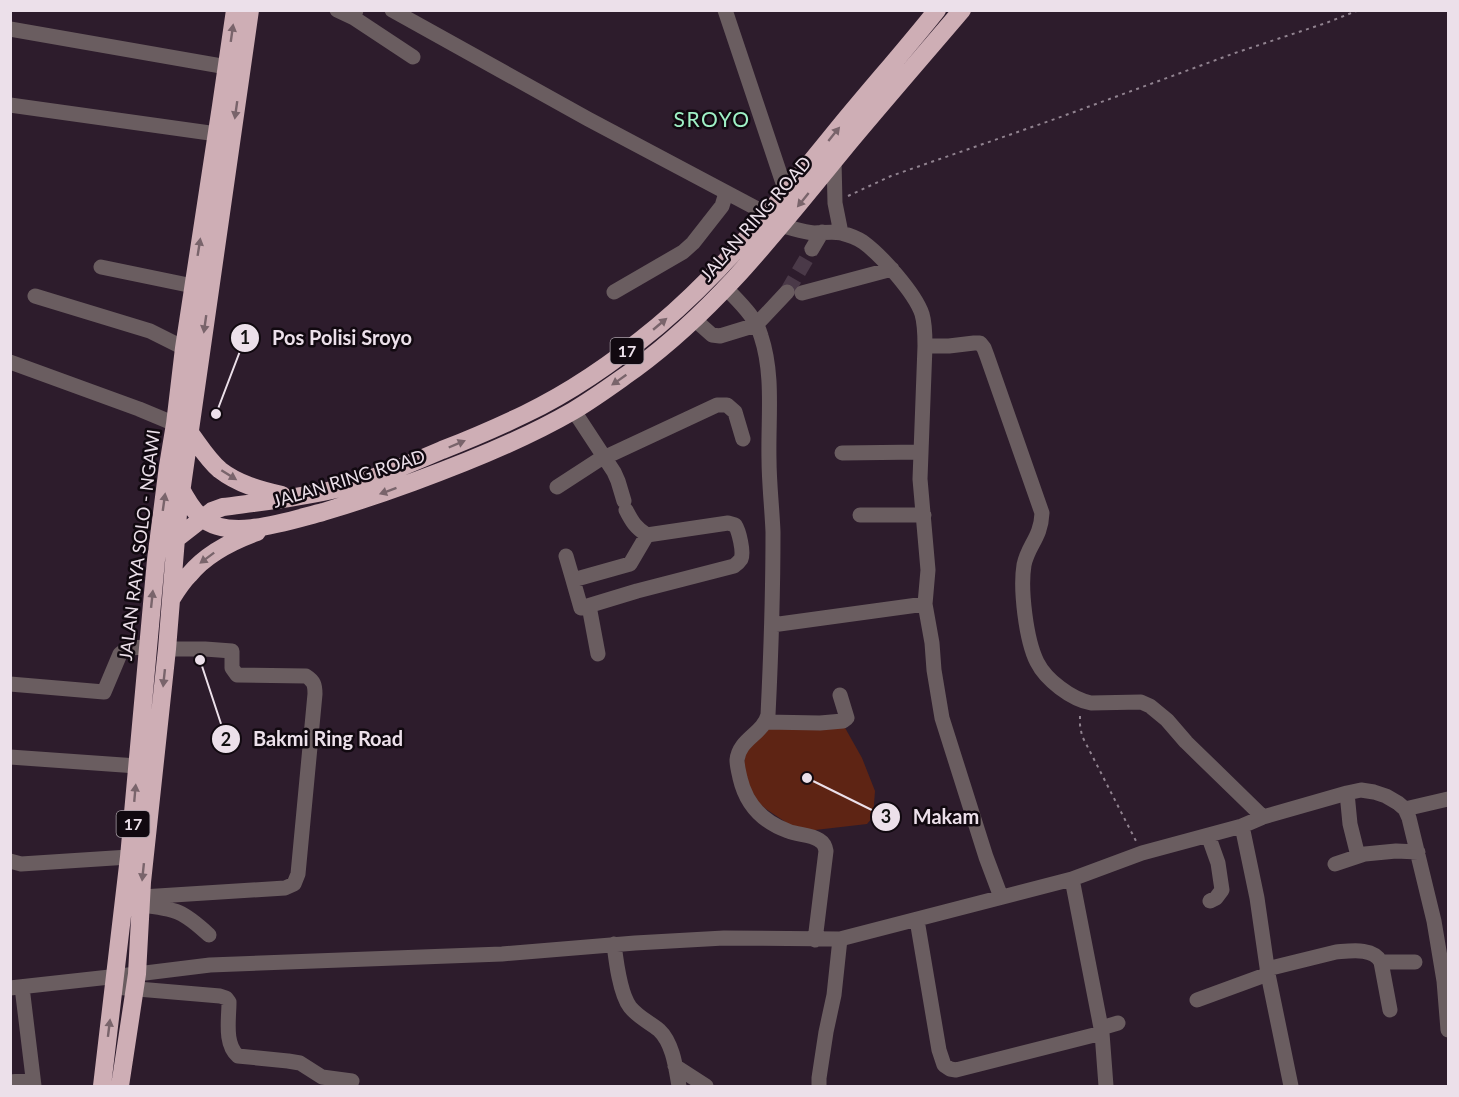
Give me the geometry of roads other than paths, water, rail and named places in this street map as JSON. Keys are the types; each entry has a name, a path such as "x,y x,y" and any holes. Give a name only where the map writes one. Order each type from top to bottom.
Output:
{"highway":[{"name":"JALAN RAYA SOLO - NGAWI","path":"120,1086 136,981 141,901 181,489 183,348 235,10"},
{"name":"JALAN RAYA SOLO - NGAWI","path":"102,1086 129,857 156,560 168,466 183,428 250,10"},
{"name":"JALAN RING ROAD","path":"938,10 905,64 834,161 782,226 726,288 637,368 570,413 531,434 436,474 349,504 278,524 226,528 202,518 223,507 334,490 384,473 488,431 555,398 602,369 664,321 718,269 848,117 905,64 962,10"},
{"name":"17","path":"183,428 219,469 236,480 260,490 290,497"},
{"path":"168,466 202,518"},
{"name":"17","path":"156,560 167,547 202,518"},
{"name":"17","path":"171,599 189,574 204,560 244,537 278,524"}],"street":[{"path":"337,10 355,14 413,57"},
{"path":"392,10 588,119 767,214"},
{"path":"725,10 786,192"},
{"path":"10,29 227,67"},
{"path":"10,105 217,134"},
{"path":"834,161 835,203 841,233"},
{"path":"614,292 682,252 693,243 722,207 726,193"},
{"path":"782,226 812,233 841,233 863,242 892,269 918,304 924,326 925,346 920,479 928,570 925,604 942,718 1001,897"},
{"path":"812,249 822,232"},
{"path":"101,267 193,286"},
{"path":"694,319 715,336 756,325 794,292 892,269"},
{"path":"726,288 744,307 761,334 769,381 769,460 773,530 768,715 766,722 740,750 737,759 738,770 748,802 754,809 776,826 815,838 825,847 815,940"},
{"path":"35,296 150,331 183,348"},
{"path":"925,346 980,343 984,348 1041,513 1040,531 1029,552 1024,569 1025,610 1037,662 1066,692 1084,701 1091,703 1141,702 1150,706 1167,720 1186,742 1263,817"},
{"path":"10,362 140,409 183,428"},
{"path":"557,487 601,460 717,405 727,405 735,412 743,439"},
{"path":"566,556 581,608 734,566 740,561 742,554 738,531 735,525 728,523 647,535 638,529 625,506 618,481 570,413"},
{"path":"842,453 921,452"},
{"path":"861,515 924,514"},
{"path":"573,580 630,564 647,535"},
{"path":"630,564 637,591"},
{"path":"772,625 925,604"},
{"path":"589,606 598,654"},
{"path":"10,684 104,692 120,654 129,648 148,646"},
{"path":"141,901 291,887 298,874 315,685 306,676 237,675 232,669 232,651 167,649"},
{"path":"766,722 843,722 847,718 840,695"},
{"path":"10,757 137,766"},
{"path":"10,1082 33,1083 16,987 136,981 210,964 502,954 614,944 724,938 840,939 1072,879 1142,853 1361,790 1374,792 1398,803 1405,809 1411,825 1441,956 1449,1030"},
{"path":"1347,793 1350,824 1358,855"},
{"path":"1405,809 1449,799"},
{"path":"1242,826 1291,1086"},
{"path":"1208,835 1218,863 1222,890 1216,898 1210,901"},
{"path":"1335,864 1358,855 1396,851 1418,852"},
{"path":"10,861 21,864 129,857"},
{"path":"1072,879 1102,1030 1106,1086"},
{"path":"141,901 178,911 209,935"},
{"path":"917,920 939,1050 944,1065 950,1069 956,1070 1102,1030 1118,1023"},
{"path":"819,1086 826,1032 834,995 840,939"},
{"path":"614,944 625,998 630,1007 660,1031 668,1043 679,1086"},
{"path":"1197,1000 1268,971 1327,954 1346,951 1376,955 1381,962 1390,1010"},
{"path":"1381,962 1416,962"},
{"path":"136,981 226,998 229,1002 230,1043 238,1056 300,1063 322,1077 352,1081"},
{"path":"675,1066 706,1086"}],"tunnel":[{"path":"787,292 812,249"}],"place":[{"name":"Pos Polisi Sroyo","path":"216,414"},
{"name":"Bakmi Ring Road","path":"200,660"},
{"name":"Makam","path":"807,778"}],"district":[{"name":"SROYO","path":"712,120"}]}
